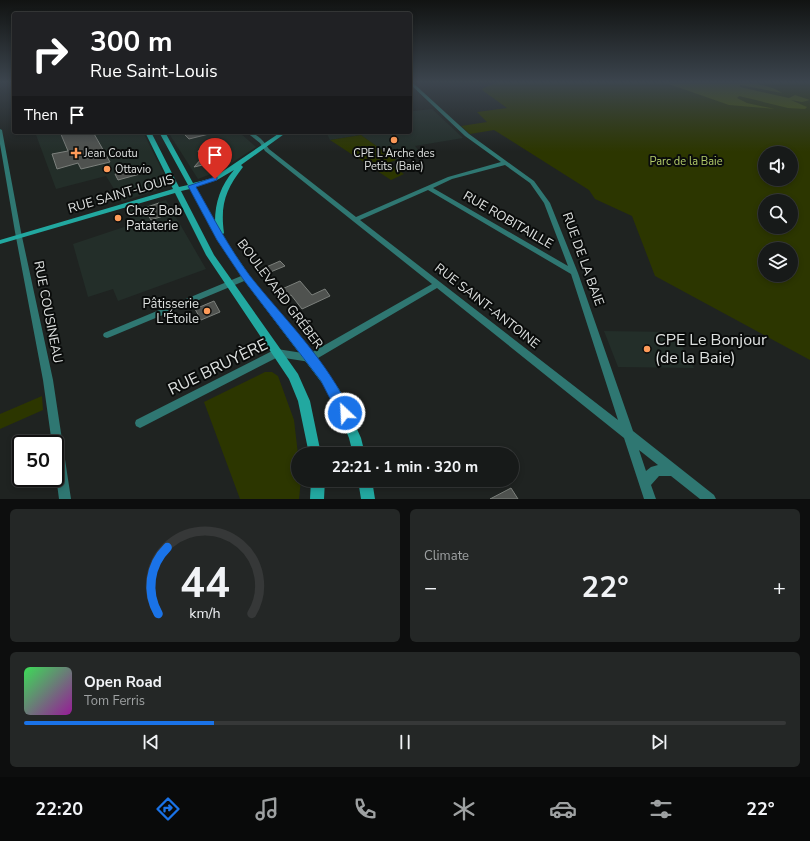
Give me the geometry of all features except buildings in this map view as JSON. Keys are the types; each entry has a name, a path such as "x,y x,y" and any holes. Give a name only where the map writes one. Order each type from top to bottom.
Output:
{"main road":[{"path":"149,134 203,243 228,284 294,377 304,401 314,447"},
{"name":"BOULEVARD GRÉBER","path":"163,134 221,240 246,277 335,392 355,438 357,447"},
{"name":"RUE SAINT-LOUIS","path":"0,242 221,176 281,134"},
{"path":"221,240 218,220 222,194 230,178 253,154"},
{"path":"317,499 318,487"},
{"path":"365,487 368,499"}],"street":[{"name":"RUE DE LA BAIE","path":"435,105 467,135 532,182 547,203 574,273 650,499"},
{"name":"RUE COUSINEAU","path":"0,130 19,236 48,380 65,499"},
{"name":"RUE SAINT-ANTOINE","path":"250,134 264,145 267,150 355,220 710,499"},
{"path":"355,220 468,172 505,163"},
{"name":"RUE ROBITAILLE","path":"429,188 574,273"},
{"path":"107,335 246,277"},
{"path":"310,358 437,285"},
{"name":"RUE BRUYÈRE","path":"140,423 277,353 310,358"},
{"path":"645,485 650,474 654,471 662,468 674,470"}],"shaded area":[{"path":"432,109 463,138 415,146 420,152 396,160 361,135 330,140 327,134 412,134 412,110 413,111"},
{"path":"36,134 144,134 164,174 166,187 122,202 106,176 56,189"},
{"path":"169,134 241,134 256,147 221,170 198,179"},
{"path":"166,200 206,269 118,301 113,289 88,297 73,244 133,224 127,211"},
{"name":"CPE Le Bonjour (de la Baie)","path":"604,331 674,332 694,368 618,367"}],"green space":[{"name":"Parc de la Baie","path":"503,105 810,105 810,360 655,276 632,216 595,199 589,190 494,130 470,134 461,126 487,122 477,112 507,108"},
{"path":"732,105 758,105 775,109"},
{"path":"777,105 803,105 807,107 805,109 788,108"},
{"path":"361,135 396,160 388,163 404,174 391,180 330,140"},
{"path":"265,372 272,372 278,376 294,420 297,447 291,447 291,487 300,487 299,499 240,499 204,402"},
{"path":"42,396 43,410 0,429 0,414"}],"place":[{"name":"CPE L'Arche des Petits (Baie)","path":"394,140"},
{"name":"Jean Coutu","path":"76,153"},
{"name":"Ottavio","path":"107,169"},
{"name":"Chez Bob Pataterie","path":"118,218"},
{"name":"Pâtisserie L'Étoile","path":"207,311"},
{"name":"CPE Le Bonjour (de la Baie)","path":"647,349"}],"route":[{"path":"215,179 191,186 221,240 246,277 325,378 335,392 345,413"}]}
